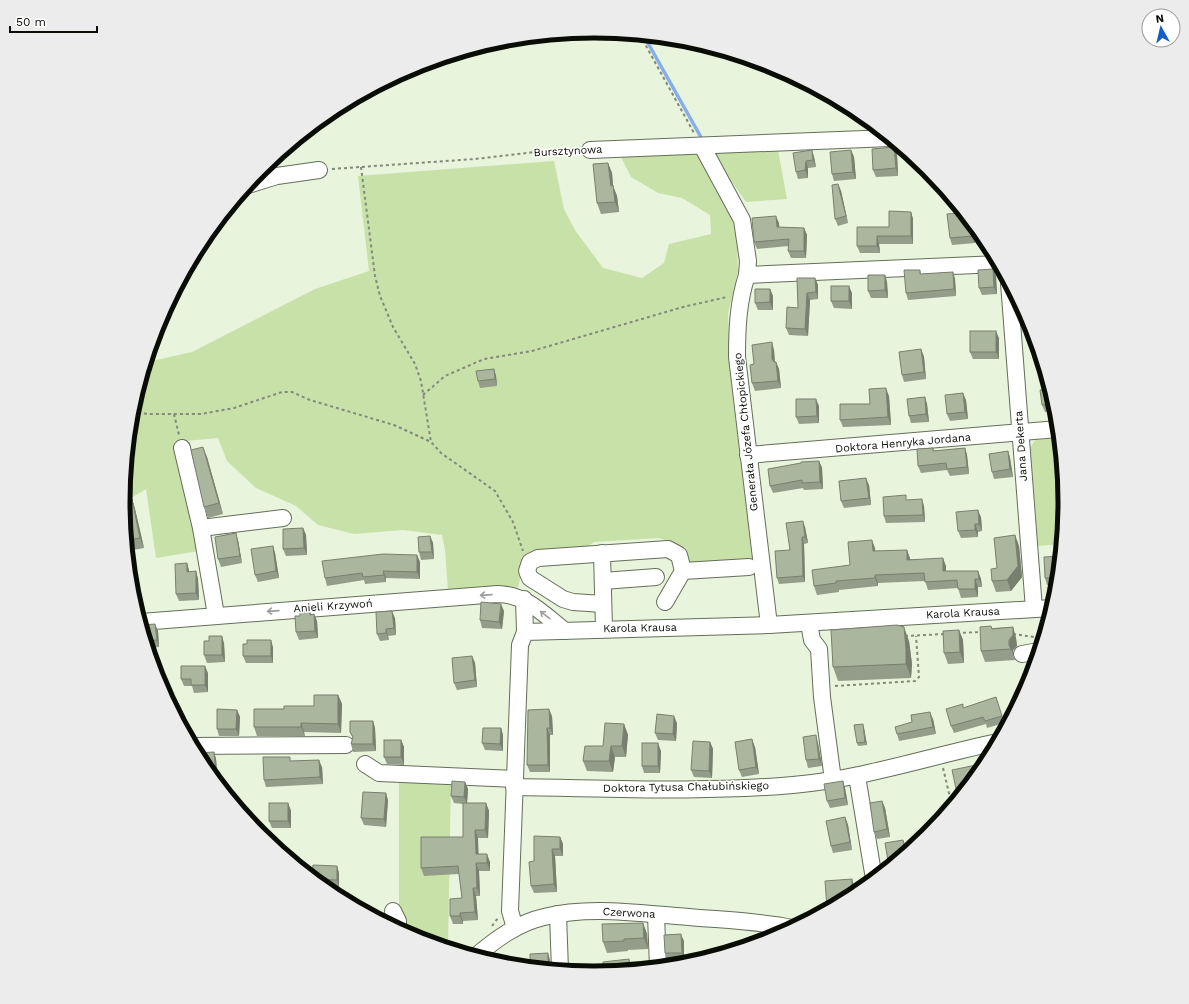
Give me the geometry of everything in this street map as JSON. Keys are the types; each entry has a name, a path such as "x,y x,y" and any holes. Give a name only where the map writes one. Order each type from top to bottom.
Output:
{"street":[{"name":"Bursztynowa","path":"590,150 882,138"},
{"path":"702,146 742,220 748,261 747,275 992,264"},
{"path":"259,182 278,176 319,170"},
{"name":"Generała Józefa Chłopickiego","path":"747,275 741,291 737,358 769,624"},
{"name":"Jana Dekerta","path":"1010,295 1034,609"},
{"name":"Doktora Henryka Jordana","path":"748,455 1020,434 1053,430"},
{"path":"182,448 201,528 216,615"},
{"path":"201,528 283,518"},
{"path":"603,604 573,602 563,599 530,578 527,571 530,562 538,558 668,549 679,555 683,571 665,602"},
{"path":"602,553 604,629"},
{"path":"683,571 749,567"},
{"path":"603,580 656,577"},
{"name":"Anieli Krzywoń","path":"146,622 216,615 511,594 524,599 565,630"},
{"path":"515,928 510,911 520,645 524,632 524,599"},
{"name":"Karola Krausa","path":"524,632 809,623 1046,608"},
{"path":"809,623 812,640 819,649 833,780"},
{"path":"1022,654 1036,645"},
{"name":"Doktora Tytusa Chałubińskiego","path":"365,764 379,773 514,783 738,788 794,785 858,776 937,755 990,744"},
{"path":"200,746 346,745"},
{"path":"858,776 873,873"},
{"path":"393,911 398,922"},
{"name":"Czerwona","path":"482,952 515,928 527,922 558,914 596,911 656,915 769,932"},
{"path":"558,914 560,965"},
{"path":"656,915 658,962"}],"path":[{"path":"643,41 702,146"},
{"name":"Bursztynowa","path":"319,170 475,159 544,152 590,150"},
{"path":"361,167 375,276 380,296 393,327 415,364 423,395 431,442"},
{"path":"423,395 446,376 484,359 532,351 683,307 719,300 741,291"},
{"path":"139,412 201,414 234,408 282,392 292,392 310,400 394,425 431,442 441,453 495,491 507,509 522,550 530,562"},
{"path":"174,414 182,448"},
{"path":"955,633 985,632"},
{"path":"901,636 947,634"},
{"path":"1012,634 1036,644"},
{"path":"822,687 915,681 919,677 916,636"},
{"path":"937,755 942,761 950,799"}],"green space":[{"path":"778,150 787,199 746,202 711,152"},
{"path":"698,153 736,222 738,271 728,314 730,372 753,564 689,568 686,548 659,538 594,542 577,554 524,562 518,588 448,590 445,550 442,535 403,530 354,534 318,525 296,506 256,488 227,461 218,438 174,442 199,551 156,558 146,489 130,498 134,441 139,411 153,361 192,352 315,289 369,271 358,176 554,161 564,209 575,230 603,268 642,278 664,263 669,244 711,234 710,215 682,198 658,193 631,177 621,157"},
{"path":"1055,438 1058,472 1057,544 1038,546 1030,448 1035,440"},
{"path":"399,777 451,779 448,942 402,924 399,910"}],"building":[{"path":"893,147 896,168 873,170 872,149"},
{"path":"812,150 813,160 806,161 805,170 796,172 793,153"},
{"path":"851,150 853,172 832,174 830,152"},
{"path":"608,163 615,202 597,203 593,164"},
{"path":"838,184 846,216 835,219 832,185"},
{"path":"889,211 911,212 911,236 877,236 877,246 857,246 857,227 889,227"},
{"path":"957,213 973,236 950,238 947,214"},
{"path":"776,216 777,227 804,228 804,251 788,251 789,239 754,242 752,218"},
{"path":"993,269 994,287 979,288 978,270"},
{"path":"904,270 920,270 920,274 953,272 954,289 906,293"},
{"path":"868,275 885,275 885,290 868,291"},
{"path":"797,278 815,278 816,292 807,293 805,329 786,328 787,307 798,308"},
{"path":"831,286 849,286 849,301 831,301"},
{"path":"755,289 770,289 770,302 755,303"},
{"path":"970,331 996,331 996,352 970,352"},
{"path":"772,342 772,359 776,362 778,381 752,383 750,365 754,364 752,345"},
{"path":"921,349 924,372 902,375 899,352"},
{"path":"494,369 495,379 478,381 476,371"},
{"path":"886,388 888,417 840,420 840,404 870,404 869,389"},
{"path":"1040,390 1045,390 1048,404 1042,405"},
{"path":"963,393 965,412 947,414 945,395"},
{"path":"925,397 926,414 909,416 907,399"},
{"path":"796,399 816,399 817,416 796,417"},
{"path":"203,447 219,503 204,507 191,450"},
{"path":"933,448 933,451 965,448 967,467 947,469 946,463 918,466 917,449"},
{"path":"1008,451 1010,469 992,472 989,454"},
{"path":"819,461 820,482 802,483 802,480 770,486 768,469 801,462"},
{"path":"866,478 869,498 841,501 839,481"},
{"path":"906,495 906,500 922,499 923,515 884,516 883,497"},
{"path":"132,499 140,538 132,539 131,532 130,500"},
{"path":"978,510 979,524 975,524 975,530 958,531 956,512"},
{"path":"803,521 805,537 802,537 803,576 777,578 775,551 790,550 786,523"},
{"path":"303,528 304,548 283,549 283,529"},
{"path":"236,533 240,556 218,559 215,537"},
{"path":"1015,535 1018,566 1007,580 992,581 991,569 997,568 994,538"},
{"path":"430,536 432,552 419,552 418,537"},
{"path":"872,540 873,551 907,550 907,560 943,558 943,571 978,571 979,579 975,579 975,589 958,589 957,580 925,582 924,573 875,575 875,578 836,581 836,583 814,586 812,570 850,565 848,542"},
{"path":"273,546 276,571 255,575 251,549"},
{"path":"383,554 417,555 417,572 383,571 384,575 363,577 362,573 325,578 322,561"},
{"path":"1056,556 1052,578 1045,578 1044,557"},
{"path":"187,563 187,572 196,571 196,593 176,594 175,564"},
{"path":"481,602 501,604 499,622 480,620"},
{"path":"310,611 310,615 314,614 315,631 296,632 295,616 300,616 300,612"},
{"path":"392,611 394,628 386,629 386,633 377,634 376,612"},
{"path":"155,624 157,640 152,641 147,625"},
{"path":"897,625 904,627 906,664 833,667 831,630"},
{"path":"991,626 992,629 1013,627 1013,635 1009,640 1011,649 981,651 980,627"},
{"path":"959,630 960,652 944,653 943,631"},
{"path":"209,636 222,636 222,655 204,655 204,641 209,641"},
{"path":"247,640 271,640 271,656 243,656 243,644 247,644"},
{"path":"472,656 475,680 454,683 452,658"},
{"path":"181,666 205,666 205,685 191,685 191,679 181,679"},
{"path":"314,695 338,695 338,724 301,723 301,727 254,727 254,709 284,709 284,706 314,706"},
{"path":"996,697 1002,716 985,721 983,717 951,726 946,709 963,704 963,708"},
{"path":"217,709 237,710 236,729 217,729"},
{"path":"549,709 550,728 547,728 548,765 527,765 528,710"},
{"path":"930,712 933,727 897,734 895,727 912,722 911,715"},
{"path":"657,714 674,716 673,734 655,733"},
{"path":"350,721 373,721 373,744 351,744 353,737 350,732"},
{"path":"605,723 624,724 622,746 611,746 609,761 583,761 585,746 603,746"},
{"path":"863,724 865,742 857,743 854,725"},
{"path":"483,728 501,728 500,744 482,743"},
{"path":"816,735 819,759 806,760 803,737"},
{"path":"752,739 756,767 739,770 735,742"},
{"path":"384,740 401,740 401,757 384,757"},
{"path":"693,741 710,742 709,771 691,770"},
{"path":"642,743 658,743 658,766 642,766"},
{"path":"214,752 216,769 209,760 204,753"},
{"path":"263,757 290,757 290,761 319,760 320,777 264,780"},
{"path":"976,765 957,792 952,770"},
{"path":"452,781 465,782 464,797 451,796"},
{"path":"843,781 845,798 827,801 824,784"},
{"path":"363,792 386,793 384,819 361,818"},
{"path":"882,801 887,829 874,832 870,803"},
{"path":"269,803 288,803 288,821 269,821"},
{"path":"463,803 486,803 485,830 475,830 476,854 487,854 487,863 476,863 477,888 473,888 475,912 460,913 460,916 450,916 450,899 462,898 458,866 421,868 421,837 463,837"},
{"path":"845,817 850,842 831,846 826,821"},
{"path":"534,836 560,837 560,849 552,849 554,884 531,886 529,862 534,861"},
{"path":"903,840 905,847 888,861 885,843"},
{"path":"313,865 337,866 337,880 325,879 313,870"},
{"path":"852,879 852,888 827,904 825,881"},
{"path":"643,923 644,938 603,942 602,924"},
{"path":"681,934 682,953 665,953 664,935"},
{"path":"548,953 548,963 530,961 530,954"},
{"path":"629,959 630,965 603,966 603,962"}],"waterway":[{"path":"647,41 702,139"}]}
